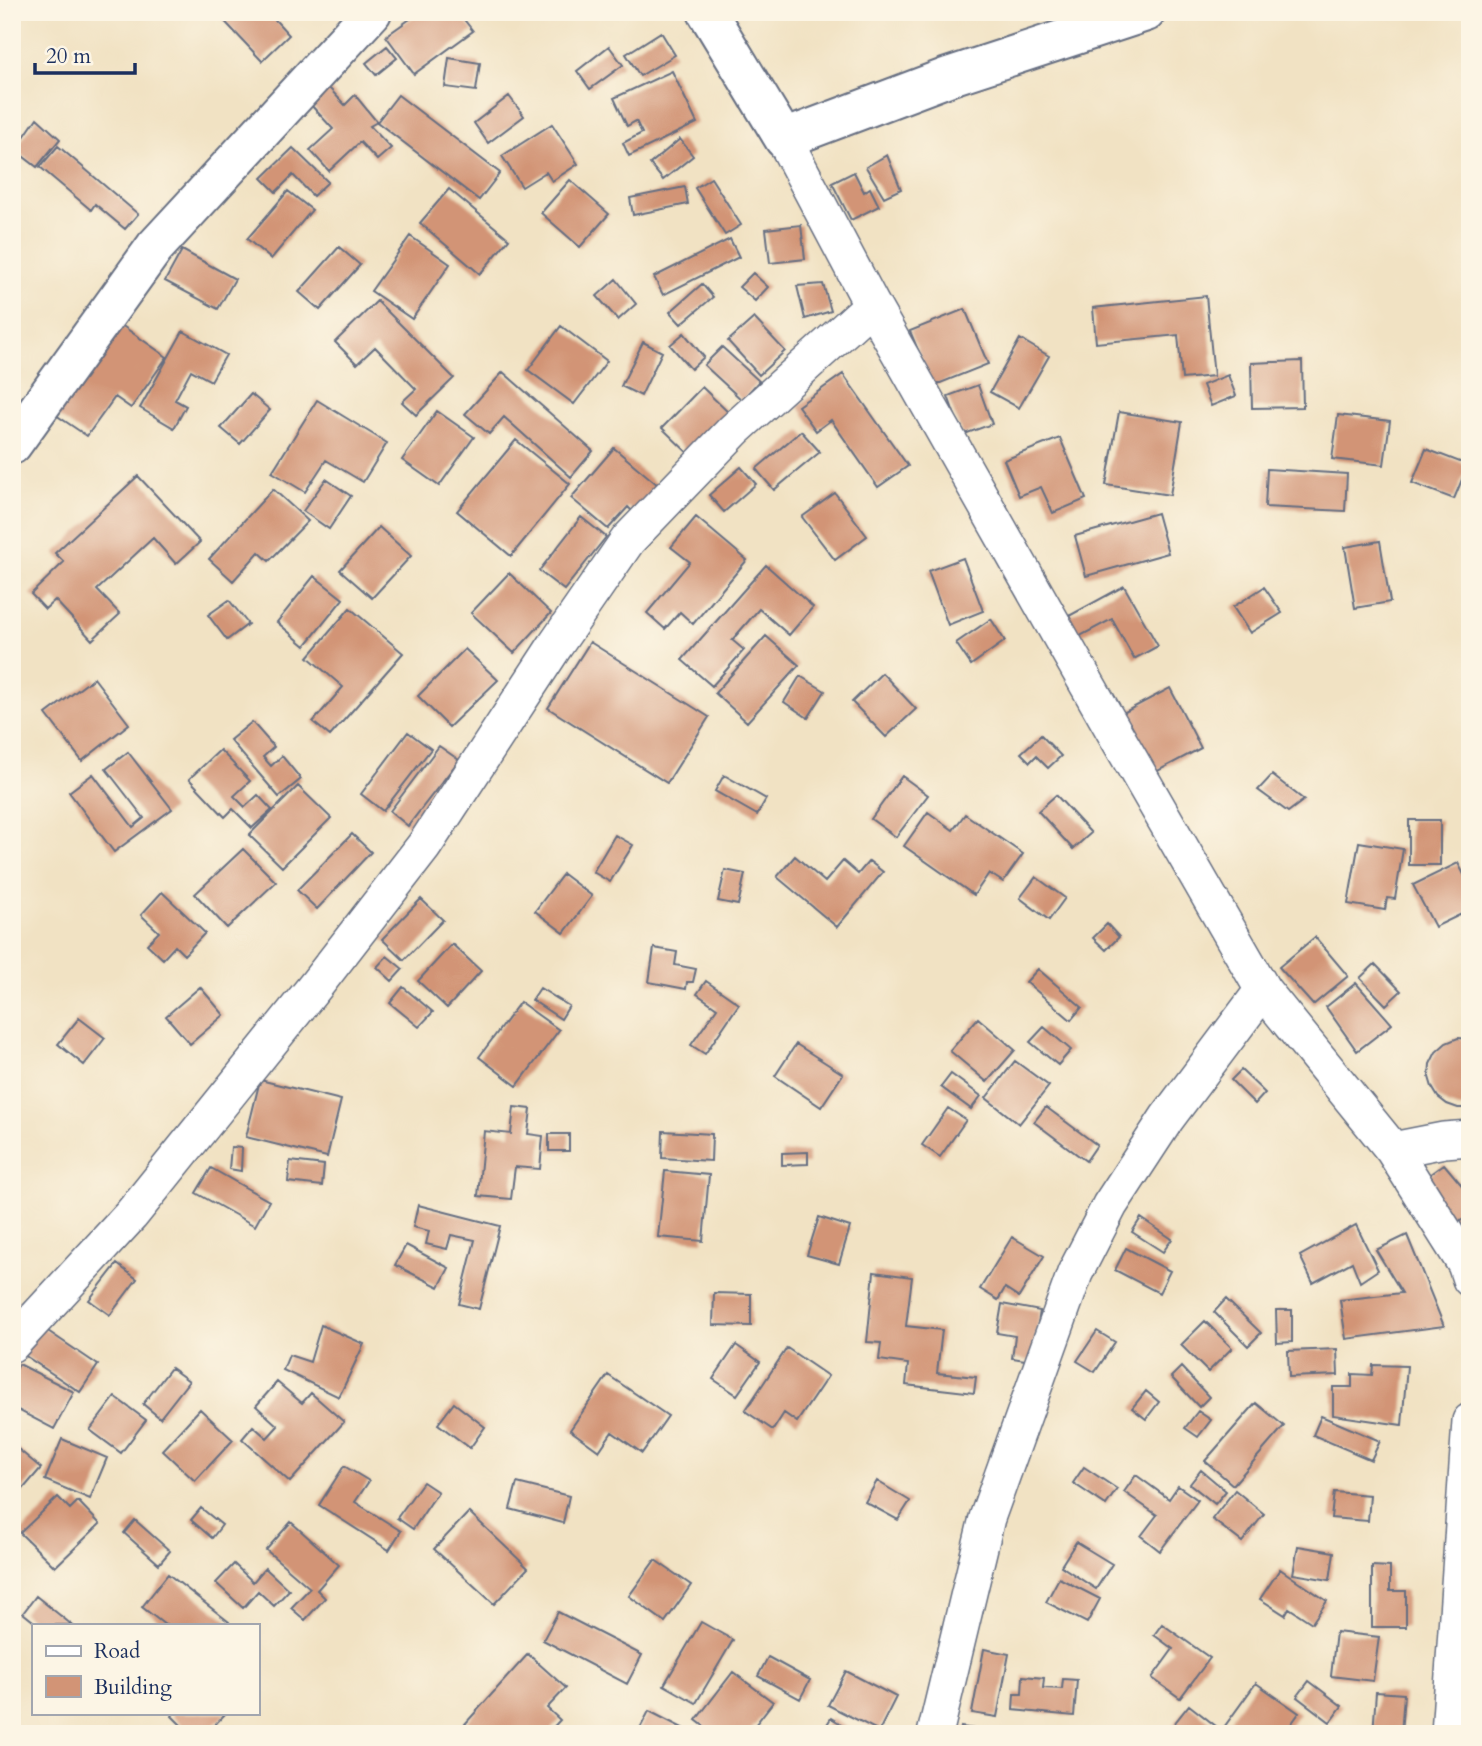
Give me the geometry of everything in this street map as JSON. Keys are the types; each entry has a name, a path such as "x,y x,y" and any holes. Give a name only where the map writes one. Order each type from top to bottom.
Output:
{"street":[{"path":"12,445 155,247 372,12"},
{"path":"707,12 784,139 872,305 1263,990 1393,1150 1465,1264 1470,1279"},
{"path":"784,139 948,77 1146,12"},
{"path":"12,1344 131,1214 317,984 424,846 628,540 734,430 872,305"},
{"path":"935,1734 987,1518 1075,1273 1110,1205 1167,1118 1263,990"},
{"path":"1393,1150 1470,1138"},
{"path":"1449,1734 1470,1421"}],"building":[{"path":"216,12 268,12 289,35 262,61"},
{"path":"420,12 458,12 473,31 414,74 386,36"},
{"path":"661,32 675,55 640,76 626,54"},
{"path":"387,46 397,58 376,75 366,63"},
{"path":"609,46 623,65 590,89 577,71"},
{"path":"449,58 480,63 476,91 445,87"},
{"path":"672,71 697,123 629,156 623,143 642,133 636,121 627,126 614,98"},
{"path":"329,88 345,105 355,95 377,122 370,126 391,148 377,160 360,142 329,171 310,150 333,129 310,104"},
{"path":"398,95 500,173 479,200 377,122"},
{"path":"509,96 524,116 488,143 474,123"},
{"path":"37,118 60,139 37,167 15,150"},
{"path":"552,124 578,164 552,181 546,172 522,187 502,156"},
{"path":"680,139 693,156 663,180 650,164"},
{"path":"58,146 138,214 125,229 95,204 91,210 40,167"},
{"path":"293,148 328,182 313,196 293,175 276,192 262,178"},
{"path":"887,155 901,189 884,197 866,167"},
{"path":"854,172 864,192 870,188 879,206 851,220 832,183"},
{"path":"711,178 741,225 725,235 695,188"},
{"path":"570,180 609,214 580,247 541,213"},
{"path":"685,187 688,204 633,215 630,198"},
{"path":"449,189 509,239 480,274 420,223"},
{"path":"288,191 312,210 271,259 247,239"},
{"path":"801,225 805,259 770,263 766,229"},
{"path":"410,236 450,264 412,319 371,291"},
{"path":"730,239 739,257 663,295 654,277"},
{"path":"339,247 360,265 320,310 299,292"},
{"path":"182,250 235,279 218,309 165,281"},
{"path":"753,273 768,287 755,301 739,287"},
{"path":"616,279 636,304 618,320 597,296"},
{"path":"702,284 713,297 681,324 670,312"},
{"path":"823,284 831,311 805,319 797,286"},
{"path":"1206,296 1214,376 1182,379 1178,335 1096,343 1093,308"},
{"path":"377,301 454,378 416,415 402,402 416,389 375,347 357,364 335,342"},
{"path":"965,309 988,364 933,386 910,331"},
{"path":"754,318 785,351 759,375 728,341"},
{"path":"114,320 167,357 131,408 115,397 87,436 50,411"},
{"path":"561,326 607,361 574,404 528,370"},
{"path":"183,331 226,355 211,381 191,370 175,400 186,406 174,428 140,408"},
{"path":"684,333 704,357 691,369 670,345"},
{"path":"1020,339 1049,356 1019,408 990,392"},
{"path":"643,342 662,352 641,396 621,386"},
{"path":"722,347 759,381 742,400 704,365"},
{"path":"1302,361 1303,407 1252,408 1251,363"},
{"path":"503,372 593,451 571,477 504,417 489,434 465,414"},
{"path":"843,374 908,466 878,487 831,420 816,431 798,406"},
{"path":"1228,375 1236,396 1211,406 1203,385"},
{"path":"978,385 992,424 962,435 948,396"},
{"path":"702,387 733,417 693,458 662,428"},
{"path":"251,394 270,410 240,444 221,428"},
{"path":"317,400 387,443 363,482 326,460 305,492 272,472"},
{"path":"437,411 474,437 439,486 402,460"},
{"path":"1119,412 1182,422 1170,495 1106,485"},
{"path":"1338,415 1390,421 1384,465 1332,459"},
{"path":"801,431 820,452 774,490 756,469"},
{"path":"1060,438 1086,499 1053,513 1041,487 1019,496 1004,460"},
{"path":"516,440 570,484 511,556 457,511"},
{"path":"614,448 658,485 634,513 628,507 608,529 571,498"},
{"path":"1426,449 1468,465 1454,499 1412,483"},
{"path":"741,467 756,484 724,512 709,495"},
{"path":"1267,469 1347,474 1345,511 1265,507"},
{"path":"138,476 200,542 176,564 153,538 97,590 120,614 92,640 55,600 45,609 31,594 64,562 55,553"},
{"path":"326,479 351,496 329,529 303,511"},
{"path":"273,489 308,521 269,561 259,552 233,581 209,559"},
{"path":"835,493 867,536 835,560 802,517"},
{"path":"1157,513 1168,553 1086,576 1075,536"},
{"path":"581,517 606,537 564,590 539,571"},
{"path":"696,517 747,560 693,624 680,612 665,629 647,613 690,562 671,547"},
{"path":"379,527 411,556 372,598 340,570"},
{"path":"1380,541 1390,602 1355,608 1345,547"},
{"path":"963,558 983,611 948,625 928,571"},
{"path":"766,565 813,607 789,635 759,609 732,640 744,650 712,686 682,660"},
{"path":"509,573 551,613 514,653 471,613"},
{"path":"314,576 343,599 305,646 277,622"},
{"path":"1124,586 1158,646 1134,659 1112,619 1069,642 1058,622"},
{"path":"1264,587 1282,613 1250,633 1233,607"},
{"path":"229,600 248,624 227,640 208,615"},
{"path":"350,608 403,653 330,736 313,722 343,687 308,657"},
{"path":"991,619 1005,641 971,665 956,643"},
{"path":"766,636 799,665 747,722 715,693"},
{"path":"590,642 709,717 667,783 548,708"},
{"path":"465,649 498,680 449,727 418,696"},
{"path":"882,673 916,709 886,737 852,702"},
{"path":"800,676 825,691 808,718 784,702"},
{"path":"94,678 129,724 82,761 46,714"},
{"path":"1170,688 1201,748 1154,773 1123,713"},
{"path":"252,722 274,747 263,757 271,766 282,756 301,779 279,797 230,740"},
{"path":"408,732 431,749 383,811 361,794"},
{"path":"1041,735 1061,756 1048,768 1036,756 1030,762 1021,753"},
{"path":"439,746 459,760 408,826 390,811"},
{"path":"220,750 250,781 234,796 245,807 258,795 272,810 252,828 233,809 225,817 189,779"},
{"path":"128,752 172,809 114,852 69,792 93,774 133,827 144,818 106,769"},
{"path":"724,775 766,799 757,815 715,791"},
{"path":"1272,775 1304,800 1288,812 1258,790"},
{"path":"902,776 928,795 896,837 871,819"},
{"path":"298,786 331,818 282,867 249,835"},
{"path":"1056,795 1091,833 1073,849 1038,811"},
{"path":"928,812 953,830 965,814 1023,854 1003,882 989,873 974,895 904,846"},
{"path":"1409,820 1440,820 1440,865 1409,865"},
{"path":"352,834 371,852 317,909 297,890"},
{"path":"615,835 633,845 610,882 593,872"},
{"path":"1359,842 1403,849 1395,899 1387,898 1385,910 1348,904"},
{"path":"243,849 276,882 227,928 195,894"},
{"path":"795,856 825,882 843,861 858,874 869,861 883,872 837,927 777,877"},
{"path":"1458,863 1470,886 1470,910 1435,927 1413,885"},
{"path":"725,870 745,874 738,905 718,901"},
{"path":"563,874 592,896 564,933 535,911"},
{"path":"1036,877 1065,898 1049,920 1020,898"},
{"path":"162,892 205,933 184,955 175,946 163,959 147,944 159,932 141,915"},
{"path":"421,899 443,920 404,960 382,939"},
{"path":"1107,924 1119,937 1106,950 1093,938"},
{"path":"1315,937 1348,976 1313,1005 1279,967"},
{"path":"452,944 481,971 447,1008 418,981"},
{"path":"654,948 677,952 675,965 696,969 693,982 687,982 686,989 649,982"},
{"path":"387,956 403,969 392,981 377,967"},
{"path":"1375,964 1401,991 1386,1005 1360,978"},
{"path":"1038,969 1082,1007 1071,1020 1026,982"},
{"path":"706,981 739,1004 705,1054 691,1045 717,1008 697,994"},
{"path":"1356,983 1392,1024 1357,1051 1326,1007"},
{"path":"200,987 224,1015 190,1044 166,1016"},
{"path":"403,987 433,1012 419,1027 390,1003"},
{"path":"540,988 569,1006 561,1019 532,1000"},
{"path":"520,1002 559,1030 517,1086 479,1057"},
{"path":"79,1018 105,1038 84,1065 58,1044"},
{"path":"978,1018 1015,1050 987,1082 950,1051"},
{"path":"1044,1027 1071,1050 1058,1065 1030,1042"},
{"path":"1458,1038 1470,1039 1470,1108 1447,1104 1438,1097 1429,1077 1430,1064 1436,1052 1446,1043"},
{"path":"796,1044 843,1074 821,1107 775,1076"},
{"path":"1015,1061 1049,1086 1019,1124 986,1098"},
{"path":"1241,1070 1265,1093 1255,1104 1231,1080"},
{"path":"951,1074 981,1096 971,1109 941,1087"},
{"path":"260,1080 341,1100 327,1157 246,1137"},
{"path":"514,1107 531,1109 528,1134 543,1136 540,1169 515,1167 511,1199 478,1196 484,1131 511,1134"},
{"path":"1046,1107 1097,1145 1086,1161 1034,1122"},
{"path":"948,1108 966,1120 940,1157 922,1145"},
{"path":"663,1131 712,1134 711,1161 662,1158"},
{"path":"549,1134 569,1134 569,1151 549,1151"},
{"path":"231,1147 242,1148 241,1171 229,1169"},
{"path":"808,1152 808,1164 782,1165 782,1153"},
{"path":"290,1161 324,1165 322,1186 288,1182"},
{"path":"1444,1164 1470,1195 1470,1216 1449,1227 1426,1177"},
{"path":"211,1168 269,1201 255,1226 196,1193"},
{"path":"665,1171 709,1175 703,1241 658,1237"},
{"path":"418,1205 500,1226 479,1309 459,1304 475,1240 451,1235 447,1249 426,1244 429,1231 413,1227"},
{"path":"819,1217 850,1227 839,1264 807,1255"},
{"path":"1141,1218 1172,1239 1163,1252 1132,1232"},
{"path":"1356,1225 1378,1270 1360,1282 1352,1262 1313,1283 1300,1256"},
{"path":"1407,1235 1444,1326 1346,1339 1340,1300 1402,1293 1376,1250"},
{"path":"1012,1237 1044,1256 1019,1297 1005,1288 998,1300 980,1289"},
{"path":"406,1245 449,1268 439,1287 395,1265"},
{"path":"1126,1248 1170,1271 1159,1293 1115,1270"},
{"path":"117,1264 137,1279 110,1315 89,1300"},
{"path":"874,1272 912,1277 906,1326 942,1330 937,1373 976,1377 974,1393 906,1385 908,1364 879,1360 881,1343 867,1342"},
{"path":"714,1293 751,1294 751,1326 713,1325"},
{"path":"1226,1299 1261,1333 1248,1346 1214,1312"},
{"path":"1002,1304 1040,1311 1032,1361 1012,1358 1015,1336 997,1333"},
{"path":"1276,1310 1292,1310 1292,1342 1277,1343"},
{"path":"1205,1321 1232,1348 1208,1372 1181,1345"},
{"path":"39,1325 98,1365 80,1392 21,1353"},
{"path":"321,1325 364,1344 339,1397 283,1370 289,1355 310,1362"},
{"path":"1097,1331 1115,1342 1095,1372 1077,1361"},
{"path":"736,1345 760,1362 737,1395 713,1379"},
{"path":"787,1348 828,1376 797,1422 784,1413 773,1430 745,1411"},
{"path":"1337,1349 1338,1375 1289,1377 1288,1351"},
{"path":"19,1364 74,1392 54,1429 12,1407 12,1377"},
{"path":"1373,1365 1407,1366 1402,1425 1333,1415 1333,1387 1352,1387 1352,1374 1372,1375"},
{"path":"1181,1367 1209,1397 1199,1407 1171,1377"},
{"path":"171,1368 189,1381 160,1418 143,1404"},
{"path":"608,1375 668,1416 642,1453 612,1432 599,1451 570,1430"},
{"path":"277,1382 302,1403 311,1393 344,1422 290,1482 242,1439 253,1426 267,1438 278,1426 256,1406"},
{"path":"1146,1391 1159,1402 1146,1419 1132,1408"},
{"path":"115,1397 146,1420 121,1453 90,1430"},
{"path":"454,1403 485,1427 470,1448 438,1424"},
{"path":"1256,1403 1284,1426 1233,1485 1205,1461"},
{"path":"200,1409 233,1440 195,1481 162,1450"},
{"path":"1198,1411 1211,1420 1198,1437 1185,1428"},
{"path":"1321,1416 1380,1441 1371,1460 1313,1435"},
{"path":"62,1439 107,1458 90,1499 45,1480"},
{"path":"18,1449 41,1468 12,1502 12,1456"},
{"path":"344,1466 369,1481 355,1502 401,1531 389,1550 319,1505"},
{"path":"1084,1467 1117,1489 1106,1505 1073,1483"},
{"path":"1201,1470 1226,1491 1215,1504 1190,1484"},
{"path":"1136,1475 1169,1499 1178,1486 1198,1500 1160,1551 1141,1536 1157,1515 1124,1492"},
{"path":"877,1481 910,1501 898,1520 865,1502"},
{"path":"423,1482 438,1492 413,1529 397,1518"},
{"path":"517,1483 569,1496 563,1523 510,1509"},
{"path":"1235,1490 1264,1514 1242,1542 1212,1519"},
{"path":"1334,1492 1370,1495 1368,1521 1331,1518"},
{"path":"58,1497 70,1509 78,1501 100,1524 55,1567 20,1533"},
{"path":"201,1508 222,1525 212,1538 191,1520"},
{"path":"469,1512 528,1568 494,1604 434,1549"},
{"path":"135,1520 170,1551 159,1564 124,1533"},
{"path":"291,1522 339,1565 317,1590 325,1598 305,1620 291,1608 310,1588 266,1550"},
{"path":"1076,1542 1112,1564 1096,1589 1061,1566"},
{"path":"1298,1546 1334,1552 1330,1580 1293,1574"},
{"path":"655,1560 691,1585 665,1622 629,1596"},
{"path":"234,1564 253,1582 265,1568 289,1590 274,1606 258,1591 243,1608 216,1583"},
{"path":"1372,1566 1390,1567 1390,1591 1406,1591 1406,1627 1372,1627"},
{"path":"1280,1569 1327,1601 1312,1623 1289,1608 1285,1615 1260,1599"},
{"path":"168,1574 229,1622 164,1624 142,1607"},
{"path":"1059,1578 1100,1599 1087,1623 1046,1602"},
{"path":"36,1596 71,1624 37,1624 23,1613"},
{"path":"558,1612 642,1655 627,1684 543,1640"},
{"path":"701,1622 733,1640 696,1703 664,1685"},
{"path":"1162,1624 1210,1658 1180,1698 1152,1678 1173,1649 1154,1635"},
{"path":"1336,1632 1379,1637 1373,1681 1331,1676"},
{"path":"984,1649 1009,1654 997,1717 972,1713"},
{"path":"528,1654 566,1688 547,1708 560,1720 547,1734 476,1734 465,1724"},
{"path":"768,1657 810,1680 800,1699 758,1676"},
{"path":"846,1671 896,1697 879,1731 828,1705"},
{"path":"733,1672 773,1702 748,1734 714,1734 696,1720"},
{"path":"1023,1676 1044,1678 1043,1688 1062,1689 1063,1679 1077,1680 1074,1716 1013,1710 1014,1694 1022,1694"},
{"path":"1309,1681 1342,1706 1330,1722 1297,1697"},
{"path":"1256,1683 1299,1713 1284,1734 1228,1734 1222,1730"},
{"path":"1376,1692 1404,1694 1401,1734 1373,1734"},
{"path":"1189,1705 1217,1727 1211,1734 1166,1734"},
{"path":"649,1711 694,1734 637,1734"},
{"path":"225,1714 206,1734 190,1734 172,1716"},
{"path":"831,1718 858,1734 821,1734"},
{"path":"961,1727 994,1732 960,1734"}]}
